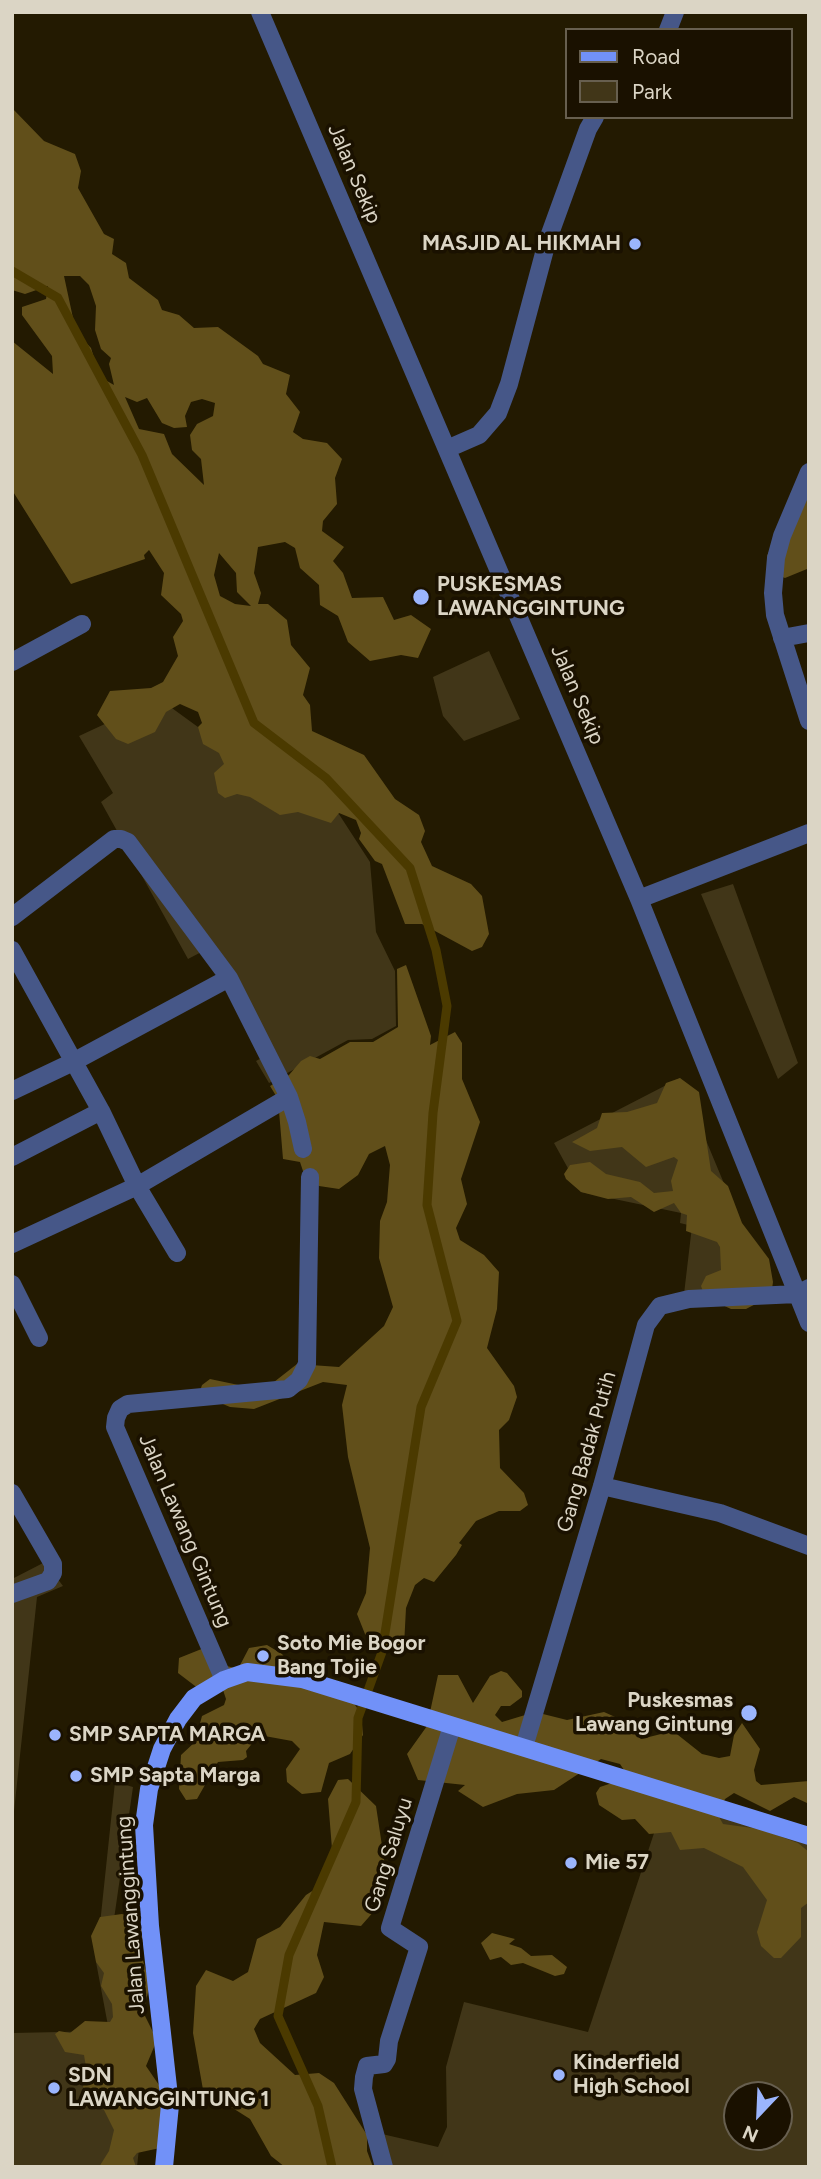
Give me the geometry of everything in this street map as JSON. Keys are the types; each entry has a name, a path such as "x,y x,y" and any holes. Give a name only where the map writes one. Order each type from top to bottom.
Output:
{"main road":[{"name":"Jalan Lawanggintung","path":"164,2167 170,2105 150,1926 144,1825 149,1789 162,1749 178,1719 194,1698 224,1679 247,1672 302,1679 452,1726"},
{"path":"452,1726 809,1836"}],"street":[{"name":"Jalan Sekip","path":"260,12 639,899 803,1291 809,1323"},
{"path":"447,449 479,435 498,412 509,384 547,242 594,119"},
{"path":"809,472 782,536 776,558 773,593 775,615 809,722"},
{"path":"12,662 82,624"},
{"path":"782,638 809,632"},
{"path":"639,899 809,833"},
{"path":"12,916 114,839 121,838 128,842 229,978 289,1097 303,1149"},
{"path":"12,950 101,1111 137,1186 177,1254"},
{"path":"12,1091 73,1062 229,978"},
{"path":"12,1244 137,1186 289,1097"},
{"path":"12,1157 101,1111"},
{"name":"Jalan Lawang Gintung","path":"224,1679 116,1427 116,1418 120,1409 128,1404 288,1388 299,1380 307,1364 310,1177"},
{"path":"12,1284 39,1338"},
{"name":"Gang Badak Putih","path":"524,1746 602,1486 646,1325 660,1306 689,1299 803,1291"},
{"path":"602,1486 720,1513 809,1546"},
{"path":"12,1493 53,1564 53,1573 48,1581 12,1594"},
{"name":"Gang Saluyu","path":"384,2167 363,2089 363,2077 367,2066 384,2064 419,1947 390,1927 452,1726"}],"green space":[{"path":"489,651 520,719 464,741 443,716 433,677"},
{"path":"150,703 165,703 198,727 333,805 370,862 376,932 395,971 396,1026 372,1039 348,1040 269,1083 256,1061 272,1052 211,947 188,959 101,802 113,793 79,736"},
{"path":"733,884 798,1063 778,1079 701,894"},
{"path":"680,1078 771,1296 684,1294 692,1226 680,1223 681,1213 581,1192 554,1143"},
{"path":"45,1562 63,1586 37,1597 12,1830 12,1579"},
{"path":"115,1782 133,1787 111,1940 141,2130 137,2167 12,2167 12,2033 109,2031 96,1962"},
{"path":"667,1794 809,1840 809,2167 389,2167 382,2134 438,2147 447,2127 446,2067 464,2002 588,2032"}],"shaded area":[{"path":"12,108 44,141 75,154 81,171 78,188 104,234 114,239 112,254 126,263 129,278 158,300 162,310 179,315 194,328 218,327 258,356 263,364 290,375 286,394 300,412 293,432 303,439 327,443 342,459 335,478 337,504 323,521 322,531 344,547 333,561 343,573 352,598 383,597 394,620 411,615 431,629 418,658 401,655 370,661 348,642 338,616 320,605 319,585 300,568 295,548 285,542 258,547 254,573 261,593 258,604 268,604 287,620 291,645 310,668 303,695 310,705 312,731 364,755 395,799 419,815 425,831 421,842 432,866 471,884 482,896 489,934 482,947 472,951 422,924 405,924 382,864 375,861 359,839 361,833 356,820 339,813 331,823 298,812 280,815 250,797 237,794 225,798 218,793 214,773 224,764 219,753 203,744 198,727 202,723 198,712 180,704 166,712 155,732 128,744 116,739 97,715 110,691 151,688 163,682 178,656 173,637 183,621 181,614 161,595 164,573 149,550 144,555 145,559 71,584 12,490 12,341 53,374 52,356 22,315 22,307 46,299 48,286 25,294 12,290","holes":["64,276 80,276 89,285 96,306 95,330 101,349 111,358 109,364 114,385 100,377 91,348 76,332","125,397 137,402 147,398 162,423 174,428 187,427 185,416 191,402 202,399 215,403 213,416 197,424 190,435 192,450 201,459 204,485 172,454 164,434 139,429","219,553 236,573 237,592 251,606 235,604 220,596 214,575"]},
{"path":"798,486 809,488 809,571 807,569 785,578 777,575 767,556"},
{"path":"406,965 431,1036 430,1045 455,1032 462,1043 462,1079 480,1122 461,1179 467,1204 456,1228 460,1240 484,1255 499,1272 497,1309 487,1348 514,1386 517,1397 509,1420 499,1430 500,1468 524,1493 528,1505 520,1511 499,1511 476,1521 459,1543 462,1545 456,1555 434,1582 424,1578 415,1585 406,1608 404,1646 396,1653 382,1652 365,1634 357,1614 366,1593 370,1548 348,1457 342,1405 347,1385 323,1382 254,1409 230,1407 199,1394 202,1385 210,1379 253,1388 274,1382 297,1364 339,1367 384,1326 393,1307 379,1258 380,1221 387,1202 390,1165 385,1146 369,1154 358,1175 339,1189 319,1186 304,1174 300,1162 283,1159 278,1099 270,1086 289,1075 301,1061 310,1056 320,1059 350,1042 373,1042 398,1027 397,969"},
{"path":"680,1078 699,1092 711,1171 728,1186 742,1223 769,1259 773,1282 771,1296 746,1309 731,1309 705,1297 701,1286 706,1276 721,1270 720,1247 717,1242 686,1231 687,1215 681,1213 674,1203 654,1212 631,1197 608,1199 581,1192 564,1174 570,1165 590,1162 606,1174 640,1182 654,1193 673,1191 671,1181 678,1160 674,1157 646,1167 622,1147 590,1151 572,1142 597,1128 602,1113 627,1112 657,1103 666,1083"},
{"path":"267,1645 282,1654 303,1679 350,1697 361,1714 363,1735 350,1754 329,1763 321,1792 302,1794 287,1782 286,1769 300,1749 292,1741 259,1735 246,1751 247,1757 243,1760 218,1762 197,1799 186,1800 179,1789 181,1755 195,1742 202,1716 224,1705 226,1699 222,1687 199,1689 178,1673 179,1658 209,1646 227,1666 238,1669 249,1648"},
{"path":"501,1671 507,1673 522,1691 522,1697 510,1706 501,1706 495,1715 502,1722 535,1712 567,1720 604,1712 622,1720 641,1739 673,1731 702,1754 719,1758 730,1756 734,1735 742,1723 760,1749 754,1770 756,1781 761,1785 809,1781 809,1807 807,1803 794,1797 770,1811 734,1793 725,1799 718,1815 723,1824 760,1829 798,1843 809,1852 809,1902 801,1908 801,1937 781,1958 774,1958 761,1946 757,1932 767,1900 743,1867 704,1848 680,1850 671,1832 649,1834 635,1819 622,1820 599,1805 596,1793 600,1787 618,1781 624,1770 620,1764 601,1759 554,1790 517,1794 483,1807 458,1791 465,1785 418,1780 407,1754 427,1726 438,1675 458,1675 473,1703 490,1676"},
{"path":"348,1779 376,1806 387,1879 383,1901 361,1926 324,1922 317,1955 324,1977 316,1993 260,2019 254,2029 260,2043 295,2075 319,2073 334,2083 367,2135 367,2151 373,2167 285,2167 271,2156 250,2119 231,2107 205,2101 193,2033 196,1986 206,1970 233,1981 248,1972 257,1939 280,1927 306,1895 323,1884 332,1849 328,1799 338,1780"},
{"path":"122,1914 133,1918 145,1932 140,1950 150,1985 143,2012 157,2040 146,2066 159,2085 164,2138 160,2148 137,2153 133,2158 136,2167 99,2167 109,2151 114,2130 98,2098 83,2087 86,2067 84,2055 65,2052 55,2034 59,2031 70,2033 85,2021 110,2022 113,2017 112,2004 101,1986 104,1973 96,1962 91,1936 100,1917"},
{"path":"492,1933 515,1939 509,1944 521,1948 531,1956 552,1955 567,1967 564,1974 555,1976 523,1963 511,1965 501,1957 490,1960 481,1943"}],"waterway":[{"path":"12,271 58,298 142,455 254,723 326,778 410,868 436,950 447,1006 433,1113 427,1205 457,1321 421,1407 382,1652 358,1718 356,1802 289,1955 278,2016 318,2106 332,2167"}],"place":[{"name":"MASJID AL HIKMAH","path":"635,244"},
{"name":"PUSKESMAS LAWANGGINTUNG","path":"421,597"},
{"name":"Soto Mie Bogor Bang Tojie","path":"263,1656"},
{"name":"Puskesmas Lawang Gintung","path":"749,1713"},
{"name":"SMP SAPTA MARGA","path":"55,1735"},
{"name":"SMP Sapta Marga","path":"76,1776"},
{"name":"Mie 57","path":"571,1863"},
{"name":"Kinderfield High School","path":"559,2075"},
{"name":"SDN LAWANGGINTUNG 1","path":"54,2088"}]}
